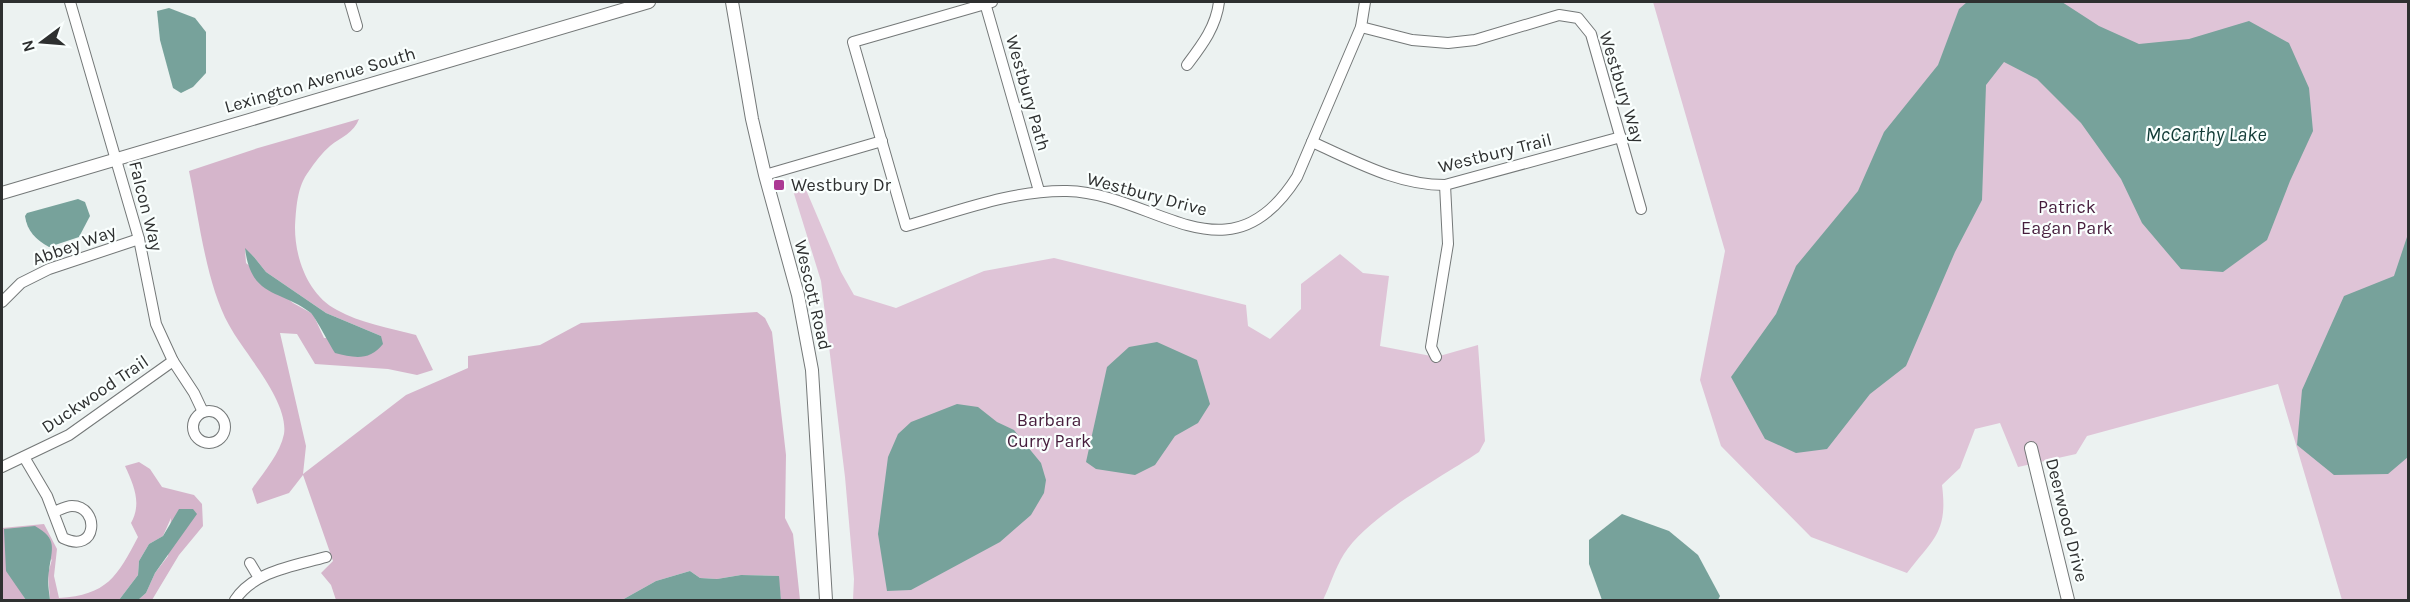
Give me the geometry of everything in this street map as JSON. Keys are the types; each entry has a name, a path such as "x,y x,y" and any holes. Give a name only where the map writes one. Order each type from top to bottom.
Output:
{"street":[{"name":"Falcon Way","path":"70,2 139,239 156,324 173,361 194,393 203,412"},
{"path":"350,2 357,26"},
{"name":"Lexington Avenue South","path":"2,193 649,2"},
{"name":"Wescott Road","path":"732,2 752,119 765,176 798,295 812,370 826,600"},
{"path":"765,176 882,141 853,42 989,2"},
{"name":"Westbury Path","path":"989,2 1039,191"},
{"path":"1187,65 1206,41 1217,14 1219,2"},
{"name":"Westbury Drive","path":"882,141 906,226 1006,197 1039,191 1070,191 1096,195 1190,227 1218,230 1241,226 1264,216 1283,199 1297,177 1361,27 1365,2"},
{"name":"Westbury Way","path":"1361,27 1412,40 1448,43 1475,40 1559,15 1578,18 1591,34 1641,209"},
{"name":"Westbury Trail","path":"1312,142 1400,180 1423,185 1445,185 1621,136"},
{"path":"1436,357 1431,347 1448,244 1445,185"},
{"name":"Abbey Way","path":"2,302 21,283 49,269 139,239"},
{"name":"Duckwood Trail","path":"2,467 69,435 173,361"},
{"name":"Deerwood Drive","path":"2031,448 2068,600"},
{"path":"24,457 54,512"},
{"path":"235,600 250,583 259,578 326,557"},
{"path":"250,563 259,578"}],"green space":[{"name":"Patrick Eagan Park","path":"1653,2 2408,2 2408,600 2342,600 2278,384 2087,436 2076,454 2018,467 2000,423 1975,429 1960,468 1942,485 1943,514 1937,534 1907,573 1811,537 1721,446 1700,380 1725,251"},
{"name":"Barbara Curry Park","path":"801,178 841,272 854,295 896,308 984,271 1054,258 1246,305 1248,326 1270,339 1301,309 1301,284 1340,254 1363,273 1389,276 1380,346 1436,357 1478,345 1485,441 1479,452 1387,512 1355,540 1341,559 1323,600 853,600 854,579 845,477 821,281 791,184"}],"shaded area":[{"path":"359,119 351,131 321,155 305,177 296,213 297,251 305,275 318,295 327,303 346,315 365,322 416,335 433,370 417,375 388,369 315,364 297,334 280,333 306,446 303,474 406,395 468,368 468,356 540,345 581,323 757,312 765,318 772,332 786,455 785,518 793,534 800,600 781,600 778,576 741,575 717,579 700,578 690,571 656,581 622,600 336,600 331,585 321,573 333,561 303,475 289,493 257,504 252,489 279,449 284,434 284,421 273,392 221,309 209,271 189,171 258,148","holes":["245,249 266,272 326,313 381,336 324,338 313,314 293,303 246,263"]},
{"path":"139,462 150,469 162,487 194,495 202,504 203,526 179,555 152,600 138,600 146,593 155,573 168,556 171,518 163,536 149,544 139,561 138,575 119,600 50,600 48,574 52,559 20,590 26,600 2,600 2,528 44,524 57,549 54,576 59,598 89,593 109,581 124,563 138,537 131,523 136,508 136,494 125,466"}],"water":[{"name":"McCarthy Lake","path":"1967,2 2062,2 2099,26 2139,44 2189,39 2249,21 2289,43 2309,88 2313,131 2267,240 2223,272 2181,269 2142,223 2121,179 2081,123 2037,79 2004,62 1986,85 1982,200 1955,252 1906,366 1870,394 1827,449 1796,453 1765,439 1731,377 1776,314 1796,266 1858,191 1884,132 1938,65 1959,9"},
{"path":"169,8 195,18 206,32 206,73 193,87 181,93 173,88 160,40 157,11"},
{"path":"78,199 85,202 90,216 79,237 49,247 33,234 26,221 27,213"},
{"path":"2408,234 2408,457 2388,474 2334,475 2297,445 2302,390 2344,296 2394,276"},
{"path":"245,248 266,272 326,313 381,336 383,344 367,356 335,353 311,313 261,285 248,264"},
{"path":"1157,342 1197,360 1210,404 1198,423 1175,436 1155,465 1135,475 1096,469 1086,462 1107,367 1129,347"},
{"path":"957,404 978,407 997,422 1014,430 1041,463 1046,480 1044,493 1031,515 1000,542 911,590 887,591 878,534 888,457 898,434 911,422"},
{"path":"179,509 193,509 197,514 155,573 146,593 138,600 119,600 138,575 139,561 149,544 163,536"},
{"path":"1622,514 1669,531 1698,555 1720,596 1718,600 1602,600 1589,564 1589,540"},
{"path":"35,526 47,535 52,545 48,578 50,600 26,600 6,571 4,529"},
{"path":"690,571 700,578 717,579 741,575 779,576 781,600 622,600 656,581"}],"place":[{"name":"Westbury Dr","path":"779,185"}]}
